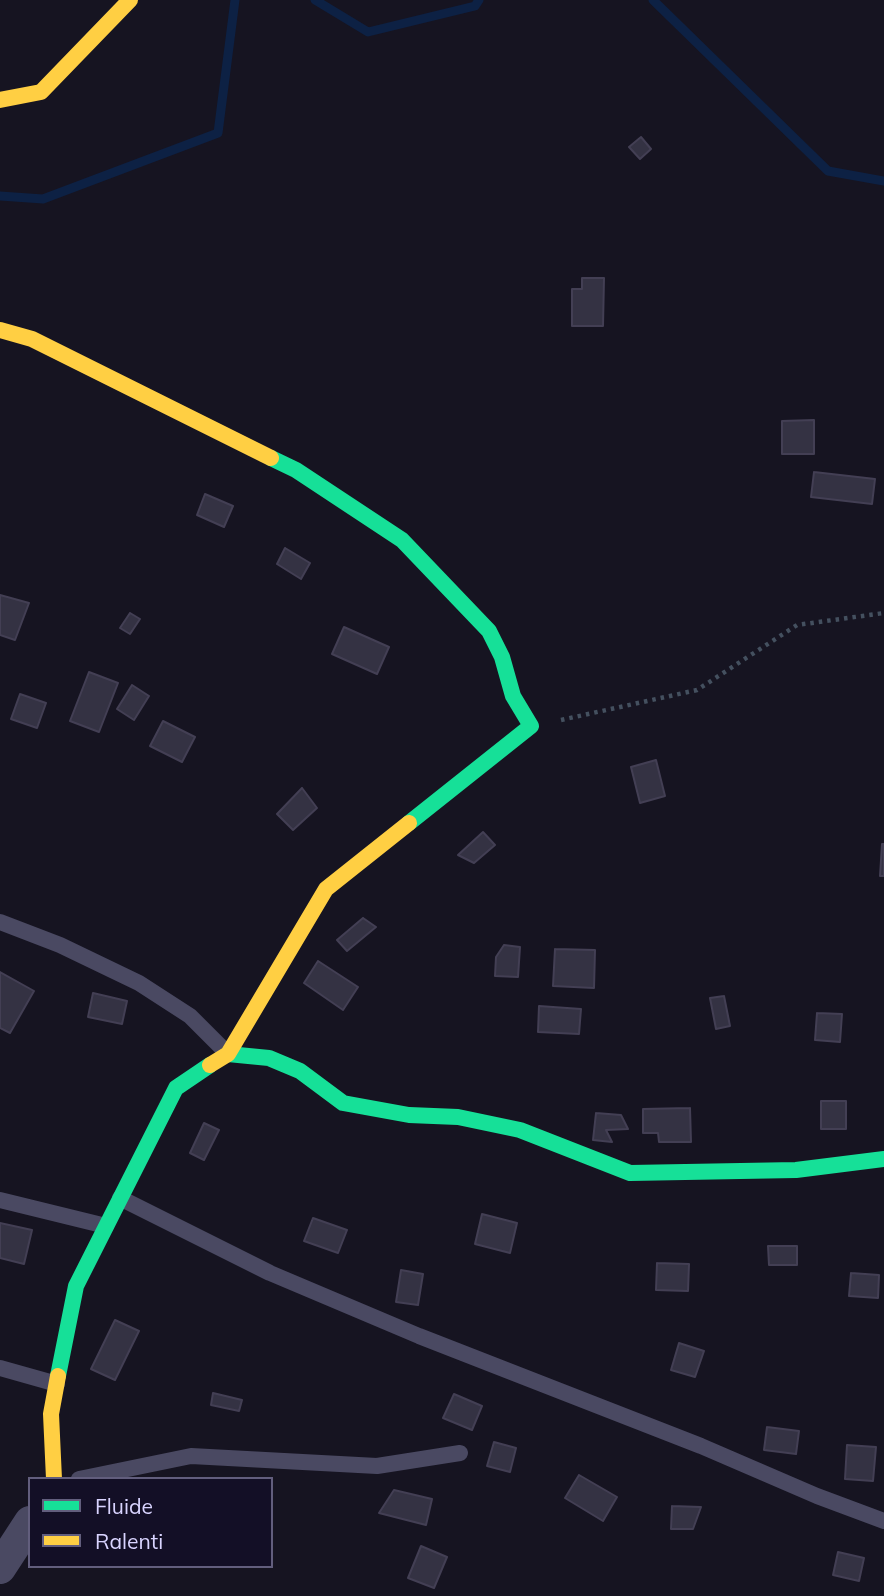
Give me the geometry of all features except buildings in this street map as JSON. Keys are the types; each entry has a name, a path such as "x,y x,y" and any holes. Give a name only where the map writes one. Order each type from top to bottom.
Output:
{"street":[{"path":"0,100 41,92 130,0"},
{"path":"0,330 32,339 296,470 402,540 489,631 502,657 513,696 531,726 326,889 228,1054 176,1088 76,1286 51,1414 54,1477"},
{"path":"228,1054 269,1058 300,1071 342,1103 409,1115 458,1117 520,1130 630,1173 796,1170 884,1159"},
{"path":"0,1568 28,1524"}],"lane":[{"path":"0,922 60,945 139,983 190,1016 228,1054"},
{"path":"120,1198 270,1273 406,1331 884,1521"},
{"path":"0,1199 106,1226"},
{"path":"0,1368 57,1384"},
{"path":"89,1477 191,1456 377,1466 460,1452"}],"path":[{"path":"531,726 697,690 797,625 884,613"}],"waterway":[{"path":"0,196 43,199 218,133 235,0"},
{"path":"315,0 368,32 475,6 479,0"},
{"path":"653,0 828,171 884,181"}],"traffic: fast":[{"path":"271,458 296,470 402,540 489,631 502,657 513,696 531,726 409,823"},
{"path":"228,1054 269,1058 300,1071 343,1103 409,1115 458,1117 520,1130 630,1173 796,1170 884,1159"},
{"path":"58,1376 76,1286 176,1088 210,1065"}],"traffic: slow":[{"path":"0,100 41,92 130,0"},
{"path":"0,330 32,339 271,458"},
{"path":"210,1065 228,1054 326,889 409,823"},
{"path":"54,1477 51,1414 58,1376"}]}
